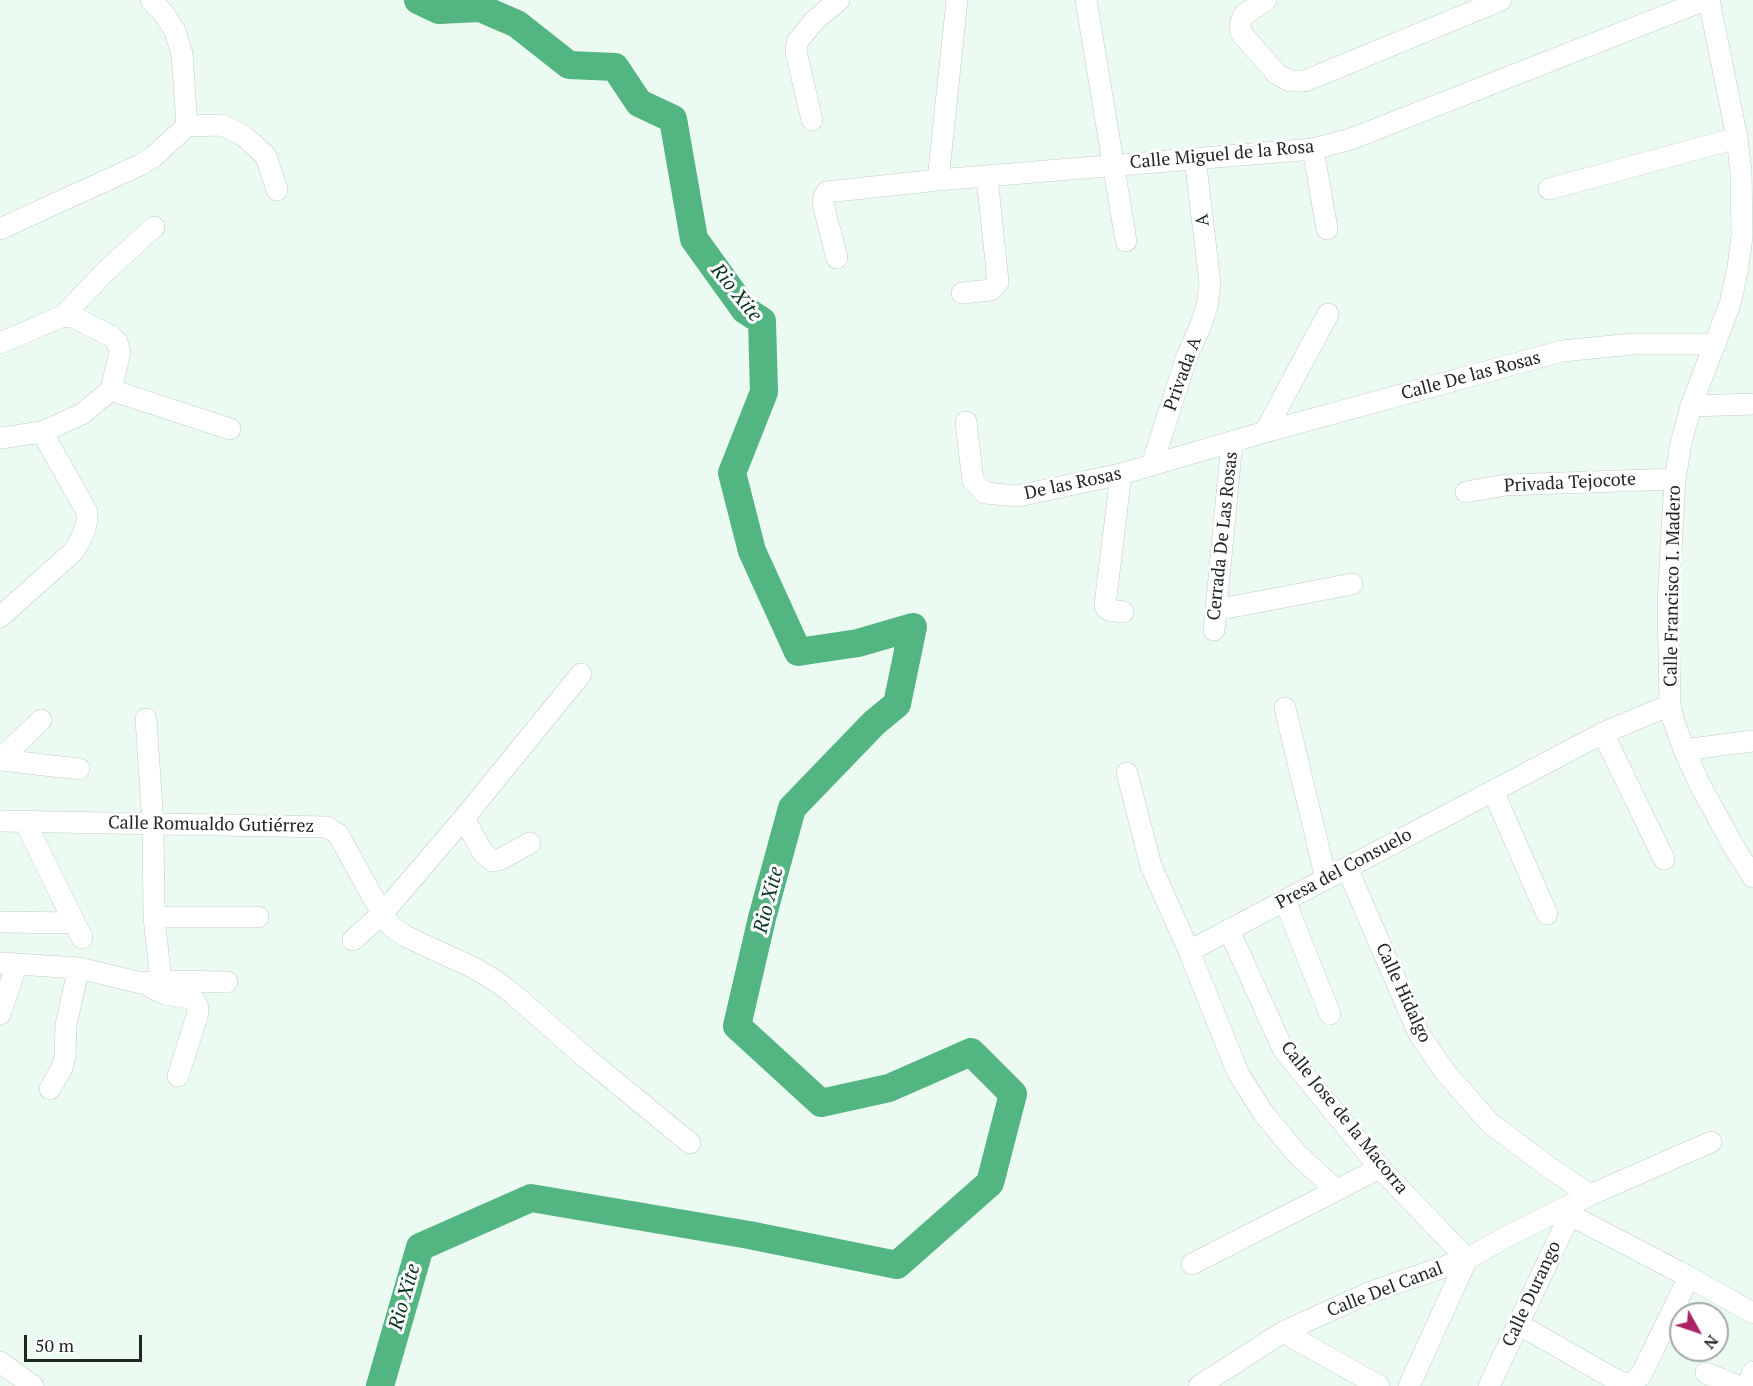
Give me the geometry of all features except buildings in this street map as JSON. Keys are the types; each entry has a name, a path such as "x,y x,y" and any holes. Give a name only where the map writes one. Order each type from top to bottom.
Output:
{"street":[{"path":"151,0 175,31 182,54 187,126"},
{"path":"812,120 796,52 797,42 814,21 839,0"},
{"path":"938,180 957,0"},
{"path":"1086,0 1126,241"},
{"path":"1266,0 1244,15 1240,24 1241,33 1277,74 1290,81 1305,81 1501,0"},
{"name":"Calle Miguel de la Rosa","path":"837,258 825,215 824,197 827,192 938,180 1313,148 1351,139 1707,0"},
{"name":"Calle Francisco I. Madero","path":"1707,0 1737,138 1748,207 1730,304 1691,406 1681,443 1675,479 1668,602 1670,705 1684,750 1700,785 1753,877"},
{"path":"0,229 140,165 153,157 187,126 222,125 244,136 266,156 277,190"},
{"path":"1549,189 1737,138"},
{"path":"1313,148 1327,229"},
{"name":"A","path":"1196,158 1210,283"},
{"path":"962,293 991,290 998,282 987,177"},
{"path":"0,343 63,316 106,271 154,227"},
{"name":"Privada A","path":"1152,465 1187,356 1201,325 1207,306 1210,283"},
{"path":"1265,432 1328,314"},
{"path":"0,438 42,432 82,414 111,390 120,352 117,342 111,336 73,317 63,316"},
{"name":"Calle De las Rosas","path":"1232,442 1562,351 1634,344 1716,344"},
{"path":"111,390 230,429"},
{"path":"1691,406 1753,404"},
{"name":"De las Rosas","path":"966,422 973,481 985,493 1018,496 1121,474 1232,442"},
{"path":"0,617 74,551 83,535 87,521 87,512 42,432"},
{"name":"Cerrada De Las Rosas","path":"1232,442 1215,620 1352,584"},
{"path":"1121,474 1105,604 1109,610 1123,612"},
{"name":"Privada Tejocote","path":"1466,492 1506,485 1675,479"},
{"path":"353,940 382,914 464,819 581,674"},
{"name":"Presa del Consuelo","path":"1189,951 1603,733 1670,705"},
{"path":"1285,708 1326,879"},
{"path":"146,719 153,824 154,917 151,982"},
{"path":"0,760 41,720"},
{"path":"1603,733 1664,859"},
{"path":"1684,750 1753,741"},
{"path":"0,760 79,769"},
{"path":"1126,773 1151,866 1189,951 1238,1073 1264,1114 1297,1154 1336,1190"},
{"path":"1493,791 1547,914"},
{"path":"464,819 483,853 493,861 530,843"},
{"name":"Calle Romualdo Gutiérrez","path":"0,821 327,827 338,834 345,844 382,914 392,927 405,936 474,968 496,981 585,1058 690,1143"},
{"path":"0,922 78,930 25,822"},
{"name":"Calle Hidalgo","path":"1347,868 1419,1034 1445,1072 1490,1123 1550,1168 1578,1204 1689,1276 1753,1313"},
{"path":"1285,901 1330,1014"},
{"path":"154,917 258,917"},
{"name":"Calle Jose de la Macorra","path":"1229,930 1283,1049 1380,1168 1467,1259"},
{"path":"0,1014 9,963 59,965 151,982 227,982"},
{"path":"50,1089 62,1068 65,1057 68,1017 80,968"},
{"path":"151,982 165,994 190,999 196,1003 198,1013 178,1076"},
{"name":"Calle Del Canal","path":"1199,1386 1283,1332 1371,1292 1467,1259 1506,1237 1711,1142"},
{"path":"1192,1264 1380,1168"},
{"name":"Calle Durango","path":"1490,1386 1578,1204"},
{"path":"1409,1386 1467,1259"},
{"path":"1518,1324 1618,1381 1628,1384 1641,1375 1689,1276"},
{"path":"1283,1332 1379,1386"},
{"path":"0,1362 33,1386"},
{"path":"1746,1386 1753,1372"},
{"path":"1706,1373 1738,1386"}],"waterway":[{"name":"Rio Xite","path":"380,1386 420,1247 531,1198 749,1235 897,1265 990,1183 1013,1094 971,1052 889,1088 821,1103 737,1026 762,918 792,808 874,723 897,704 913,627 858,643 798,652 752,551 732,473 764,392 762,321 745,310 694,239 673,119 639,103 615,67 569,65 517,24 480,8 439,10 418,0"}]}
